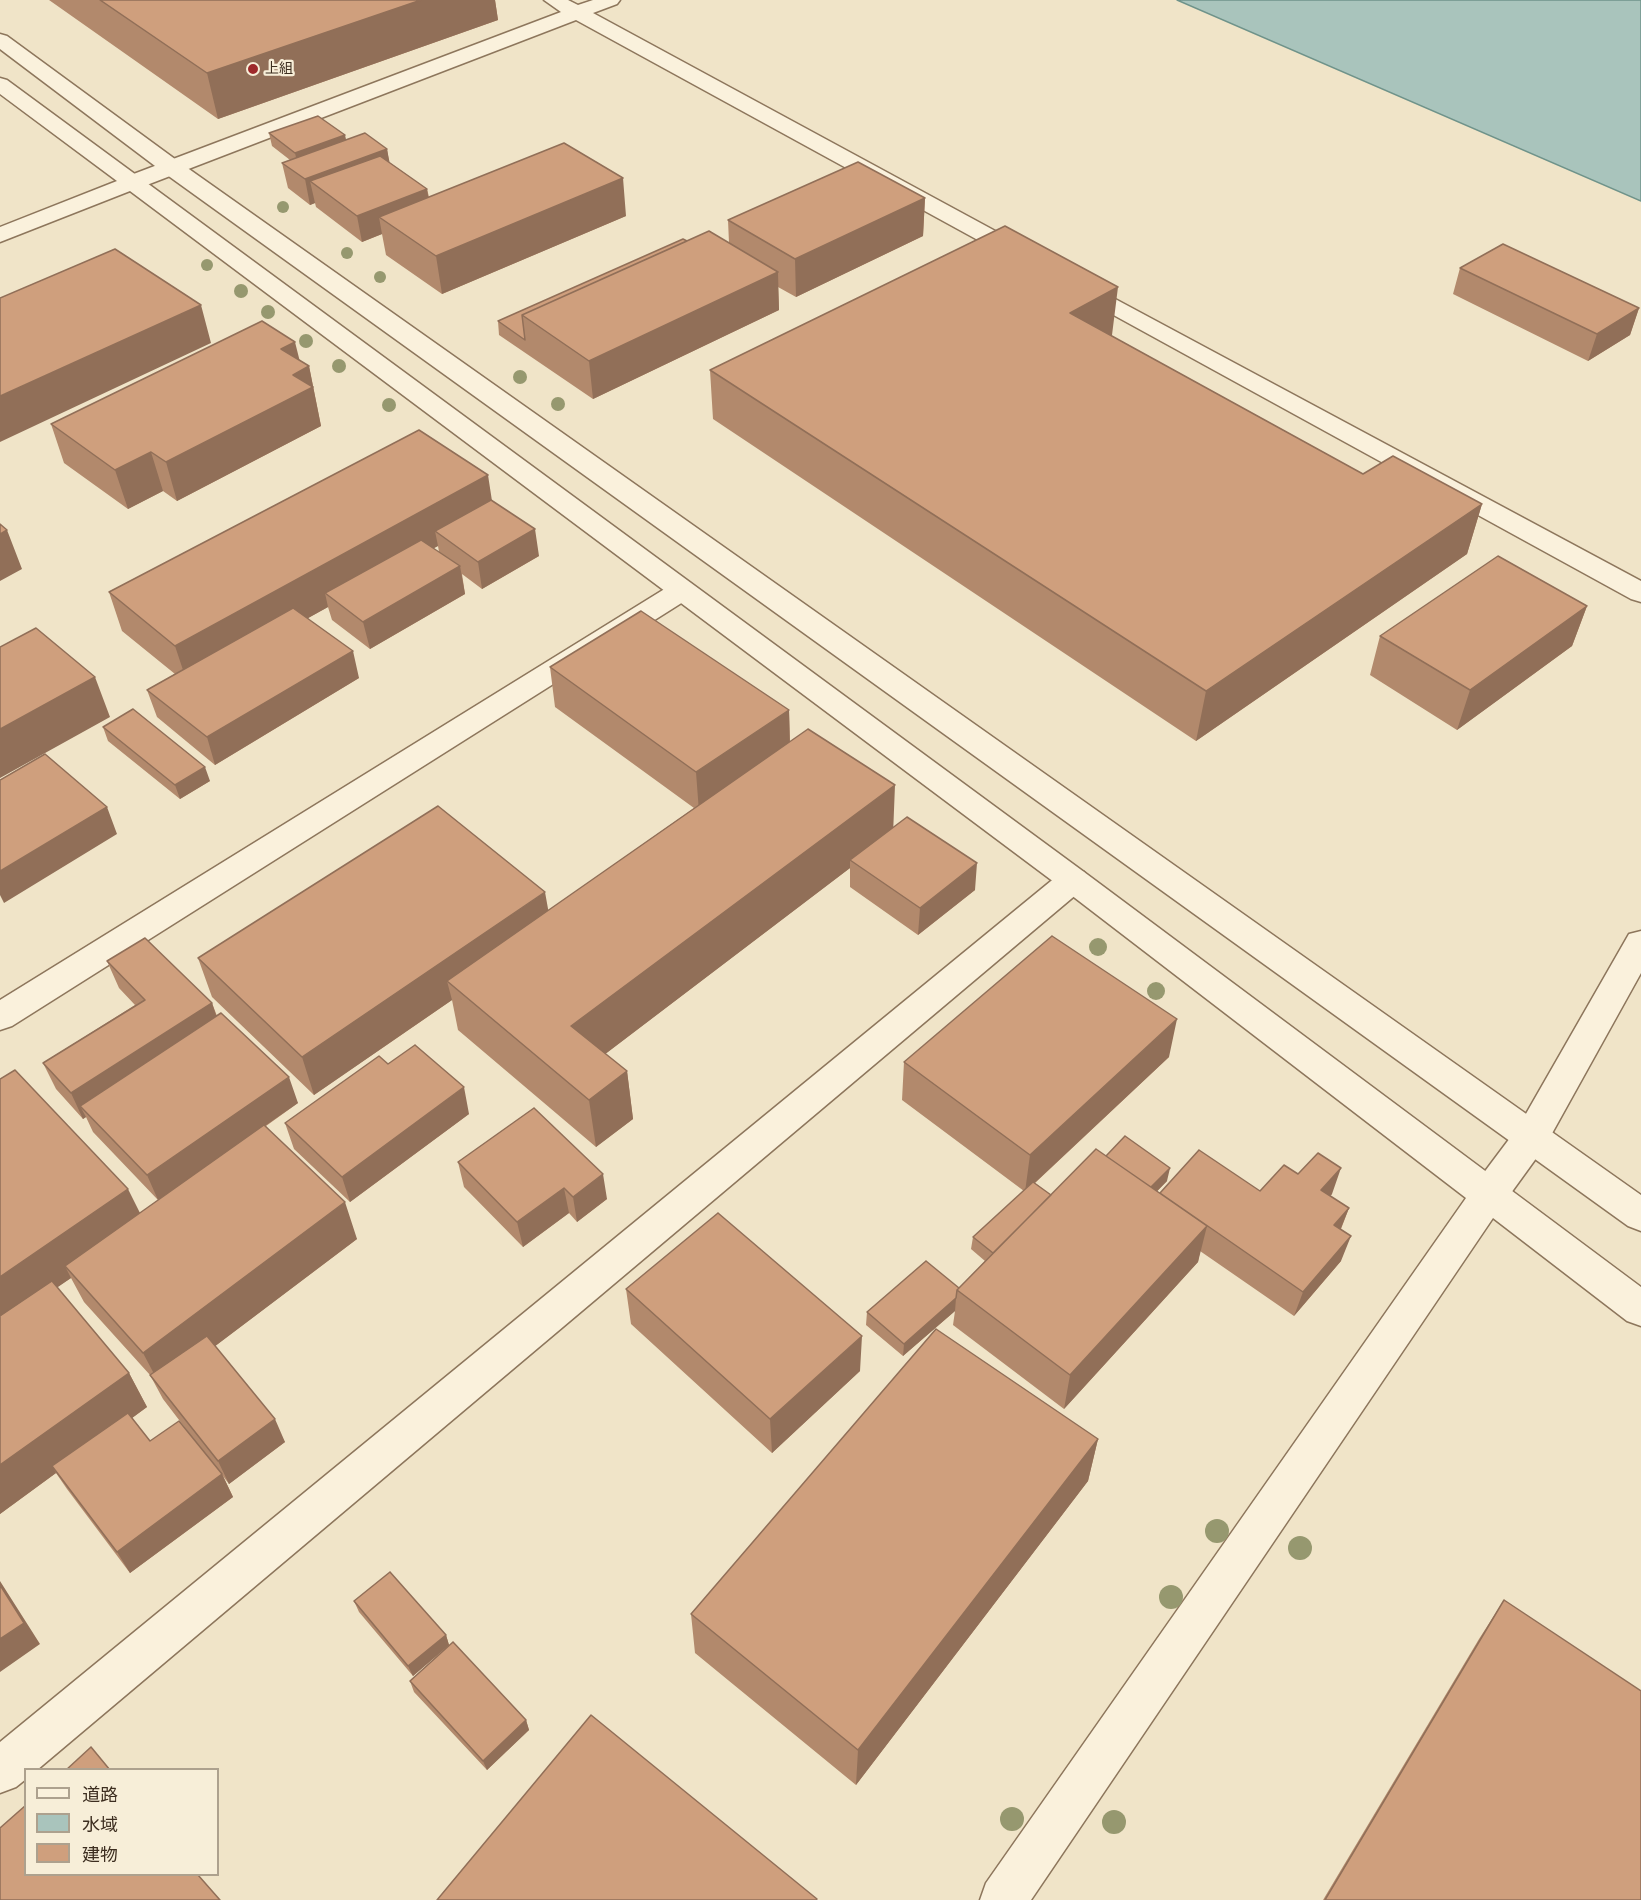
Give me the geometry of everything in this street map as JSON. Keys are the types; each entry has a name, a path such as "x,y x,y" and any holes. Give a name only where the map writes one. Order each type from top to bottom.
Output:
{"street":[{"path":"554,0 1641,593"},
{"path":"0,235 171,167 610,0"},
{"path":"0,40 171,167 1641,1215"},
{"path":"0,84 1073,880 1641,1308"},
{"path":"0,1017 681,591"},
{"path":"0,1771 1073,880"},
{"path":"1003,1900 1490,1193 1532,1136 1641,943"}],"water":[{"path":"1177,0 1641,0 1641,201"}],"building":[{"path":"100,0 421,0 207,73"},
{"path":"318,116 345,135 295,153 269,133"},
{"path":"365,133 387,149 305,179 282,163"},
{"path":"564,143 623,178 436,256 379,217"},
{"path":"380,156 427,189 357,216 310,181"},
{"path":"858,162 925,198 795,259 728,220"},
{"path":"1005,226 1118,287 1070,313 1363,474 1393,456 1482,504 1206,691 710,370"},
{"path":"709,231 778,272 589,361 522,315"},
{"path":"683,239 687,241 522,315 525,340 498,321"},
{"path":"1503,244 1639,308 1597,334 1460,268"},
{"path":"115,249 201,305 0,396 0,298"},
{"path":"262,321 295,342 281,349 309,366 293,375 313,387 166,462 151,452 115,470 51,424"},
{"path":"419,430 488,475 175,646 109,592"},
{"path":"491,500 535,529 478,562 435,531"},
{"path":"0,524 7,530 0,534"},
{"path":"421,540 460,566 363,622 325,593"},
{"path":"1498,556 1587,606 1470,690 1380,636"},
{"path":"293,608 353,651 207,737 147,690"},
{"path":"641,611 789,710 696,772 550,667"},
{"path":"36,628 95,677 0,729 0,647"},
{"path":"133,709 205,767 175,785 103,727"},
{"path":"808,729 895,785 571,1026 627,1071 589,1100 447,981"},
{"path":"45,754 107,807 0,871 0,780"},
{"path":"438,806 545,892 302,1057 198,958"},
{"path":"907,817 977,863 920,908 850,860"},
{"path":"1052,936 1177,1019 1030,1155 904,1062"},
{"path":"145,938 212,1003 71,1093 43,1063 145,1000 107,961"},
{"path":"221,1013 289,1077 147,1175 80,1106"},
{"path":"415,1045 464,1087 342,1177 285,1123 379,1056 388,1064"},
{"path":"15,1070 128,1189 0,1277 0,1079"},
{"path":"534,1108 603,1174 573,1197 564,1188 517,1222 458,1162"},
{"path":"264,1125 345,1202 143,1353 65,1266"},
{"path":"1125,1136 1170,1168 1151,1187 1106,1156"},
{"path":"1096,1149 1207,1226 1070,1375 957,1290"},
{"path":"1199,1150 1260,1191 1284,1165 1298,1174 1318,1153 1341,1168 1321,1190 1349,1208 1334,1225 1351,1236 1303,1292 1160,1193"},
{"path":"1033,1182 1051,1195 993,1253 973,1237"},
{"path":"718,1213 862,1336 770,1419 626,1289"},
{"path":"926,1261 959,1288 956,1298 904,1344 867,1312"},
{"path":"52,1281 129,1373 0,1465 0,1316"},
{"path":"936,1329 1098,1439 858,1750 691,1614"},
{"path":"207,1336 275,1419 218,1461 150,1375"},
{"path":"128,1413 150,1441 179,1421 222,1474 117,1552 52,1466"},
{"path":"390,1572 446,1635 408,1666 354,1601"},
{"path":"0,1585 24,1623 0,1639"},
{"path":"1504,1600 1641,1691 1641,1900 1325,1900"},
{"path":"453,1642 526,1720 483,1761 410,1681"},
{"path":"591,1715 817,1899 437,1900"},
{"path":"91,1747 108,1768 68,1768"},
{"path":"24,1807 24,1876 199,1876 220,1900 0,1900 0,1828"}],"place":[{"name":"上組","path":"253,69"}]}
